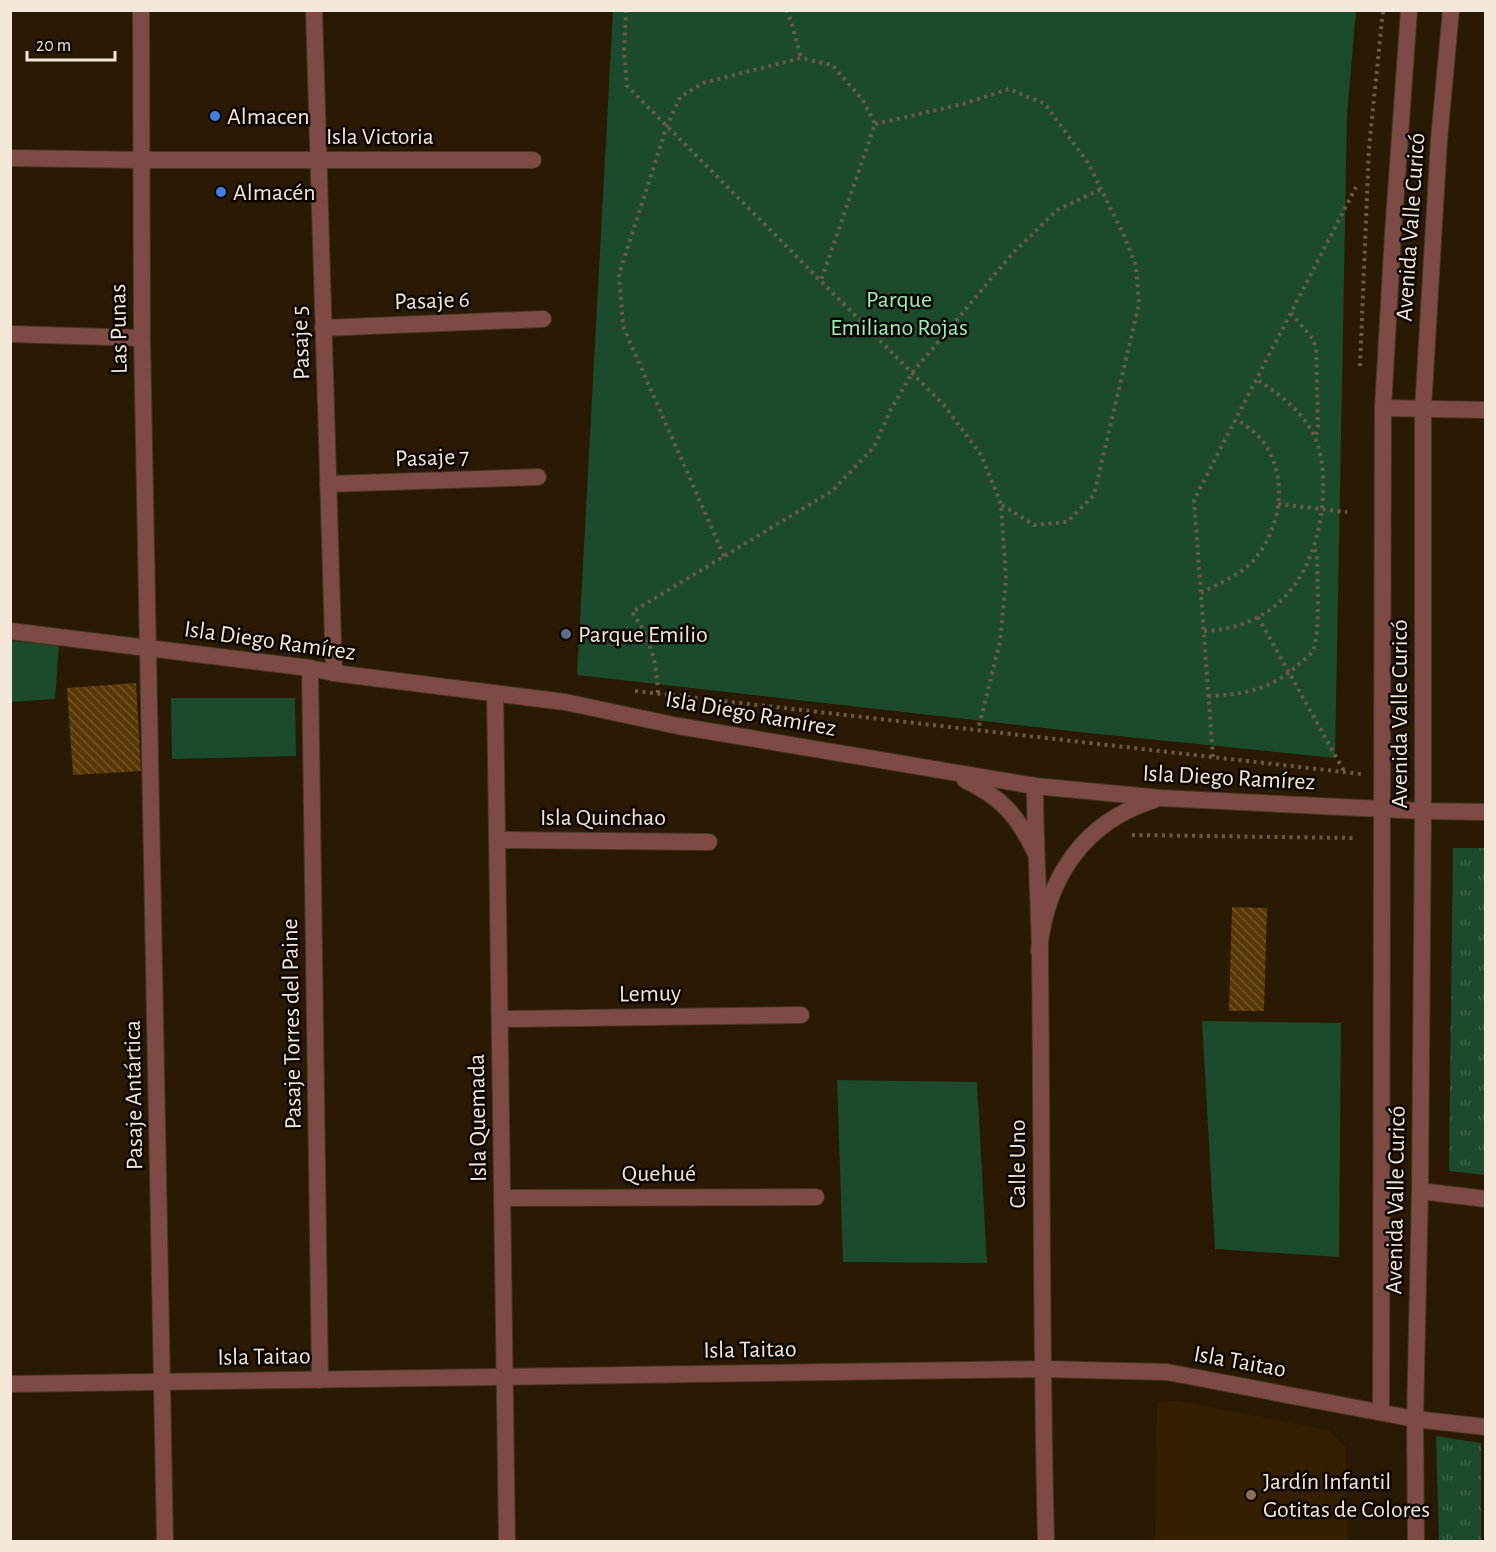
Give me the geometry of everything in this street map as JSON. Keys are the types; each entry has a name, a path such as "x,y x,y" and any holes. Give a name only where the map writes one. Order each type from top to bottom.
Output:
{"street":[{"name":"Las Punas","path":"141,10 142,338 148,648"},
{"name":"Pasaje 5","path":"314,10 334,673"},
{"name":"Avenida Valle Curicó","path":"1381,1413 1383,408 1409,10"},
{"name":"Avenida Valle Curicó","path":"1416,1542 1414,1419 1420,1191 1423,409 1439,140 1451,10"},
{"name":"Isla Victoria","path":"10,158 533,160"},
{"name":"Pasaje 6","path":"323,328 543,320"},
{"path":"10,334 142,338"},
{"path":"1383,408 1485,410"},
{"name":"Pasaje 7","path":"328,484 537,477"},
{"name":"Isla Diego Ramírez","path":"10,631 565,702 678,726 1035,786 1161,798 1485,812"},
{"name":"Pasaje Antártica","path":"148,648 164,1382 165,1542"},
{"name":"Pasaje Torres del Paine","path":"310,668 320,1380"},
{"name":"Isla Quemada","path":"495,693 507,1542"},
{"path":"942,771 981,788 997,798 1025,831 1035,852"},
{"name":"Calle Uno","path":"1035,786 1035,852 1040,951 1042,1369 1046,1542"},
{"path":"1040,951 1045,912 1060,875 1074,854 1092,835 1124,812 1161,798"},
{"name":"Isla Quinchao","path":"497,840 709,842"},
{"name":"Lemuy","path":"500,1018 801,1015"},
{"path":"1420,1191 1485,1199"},
{"name":"Quehué","path":"502,1198 816,1197"},
{"name":"Isla Taitao","path":"10,1384 1042,1369 1167,1372 1414,1419 1485,1428"}],"path":[{"path":"626,10 624,52 627,86 944,405 981,455 1001,504 1006,579 1000,642 978,730"},
{"path":"786,10 801,58"},
{"path":"724,556 623,326 619,274 666,126 680,97 703,83 801,58 832,65 863,100 875,124 821,281"},
{"path":"875,124 963,104 1009,89 1045,104 1088,162 1123,233 1136,266 1139,304 1094,495 1067,522 1034,525 1001,504"},
{"path":"1213,757 1194,500 1356,187"},
{"path":"658,693 658,674 654,655 644,631 632,612 832,491 874,447 889,413 912,373 1012,254 1057,210 1101,189"},
{"path":"1291,313 1313,339 1316,348 1317,428 1315,440"},
{"path":"1204,632 1223,631 1243,625 1258,618 1282,600 1302,574 1314,548 1322,509 1321,454 1311,429 1295,408 1256,379"},
{"path":"1201,593 1228,579 1251,562 1266,542 1277,514 1280,483 1277,464 1263,441 1236,419"},
{"path":"1278,504 1347,512"},
{"path":"1208,696 1237,695 1265,686 1289,673 1312,652 1316,637 1317,555 1314,548"},
{"path":"1258,618 1345,772"},
{"path":"625,690 1382,776"},
{"path":"1092,835 1357,838"}],"shaded area":[{"name":"Jardín Infantil Gotitas de Colores","path":"1178,1401 1328,1430 1346,1448 1348,1541 1155,1541 1157,1402"}],"green space":[{"name":"Parque Emiliano Rojas","path":"613,11 1356,11 1347,116 1335,758 1088,733 577,675"},
{"path":"11,641 59,645 55,699 11,702"},
{"path":"171,698 295,698 296,756 172,759"},
{"path":"1453,848 1485,848 1485,1175 1449,1171"},
{"path":"1202,1021 1341,1023 1339,1257 1215,1249"},
{"path":"837,1080 977,1082 987,1263 843,1262"},
{"path":"1436,1436 1481,1443 1481,1541 1439,1541"}],"building":[{"path":"136,683 141,771 73,775 67,688"},
{"path":"1232,907 1267,908 1264,1011 1229,1011"}],"place":[{"name":"Almacen","path":"215,116"},
{"name":"Almacén","path":"221,192"},
{"name":"Parque Emilio","path":"566,634"},
{"name":"Jardín Infantil Gotitas de Colores","path":"1251,1495"}]}
